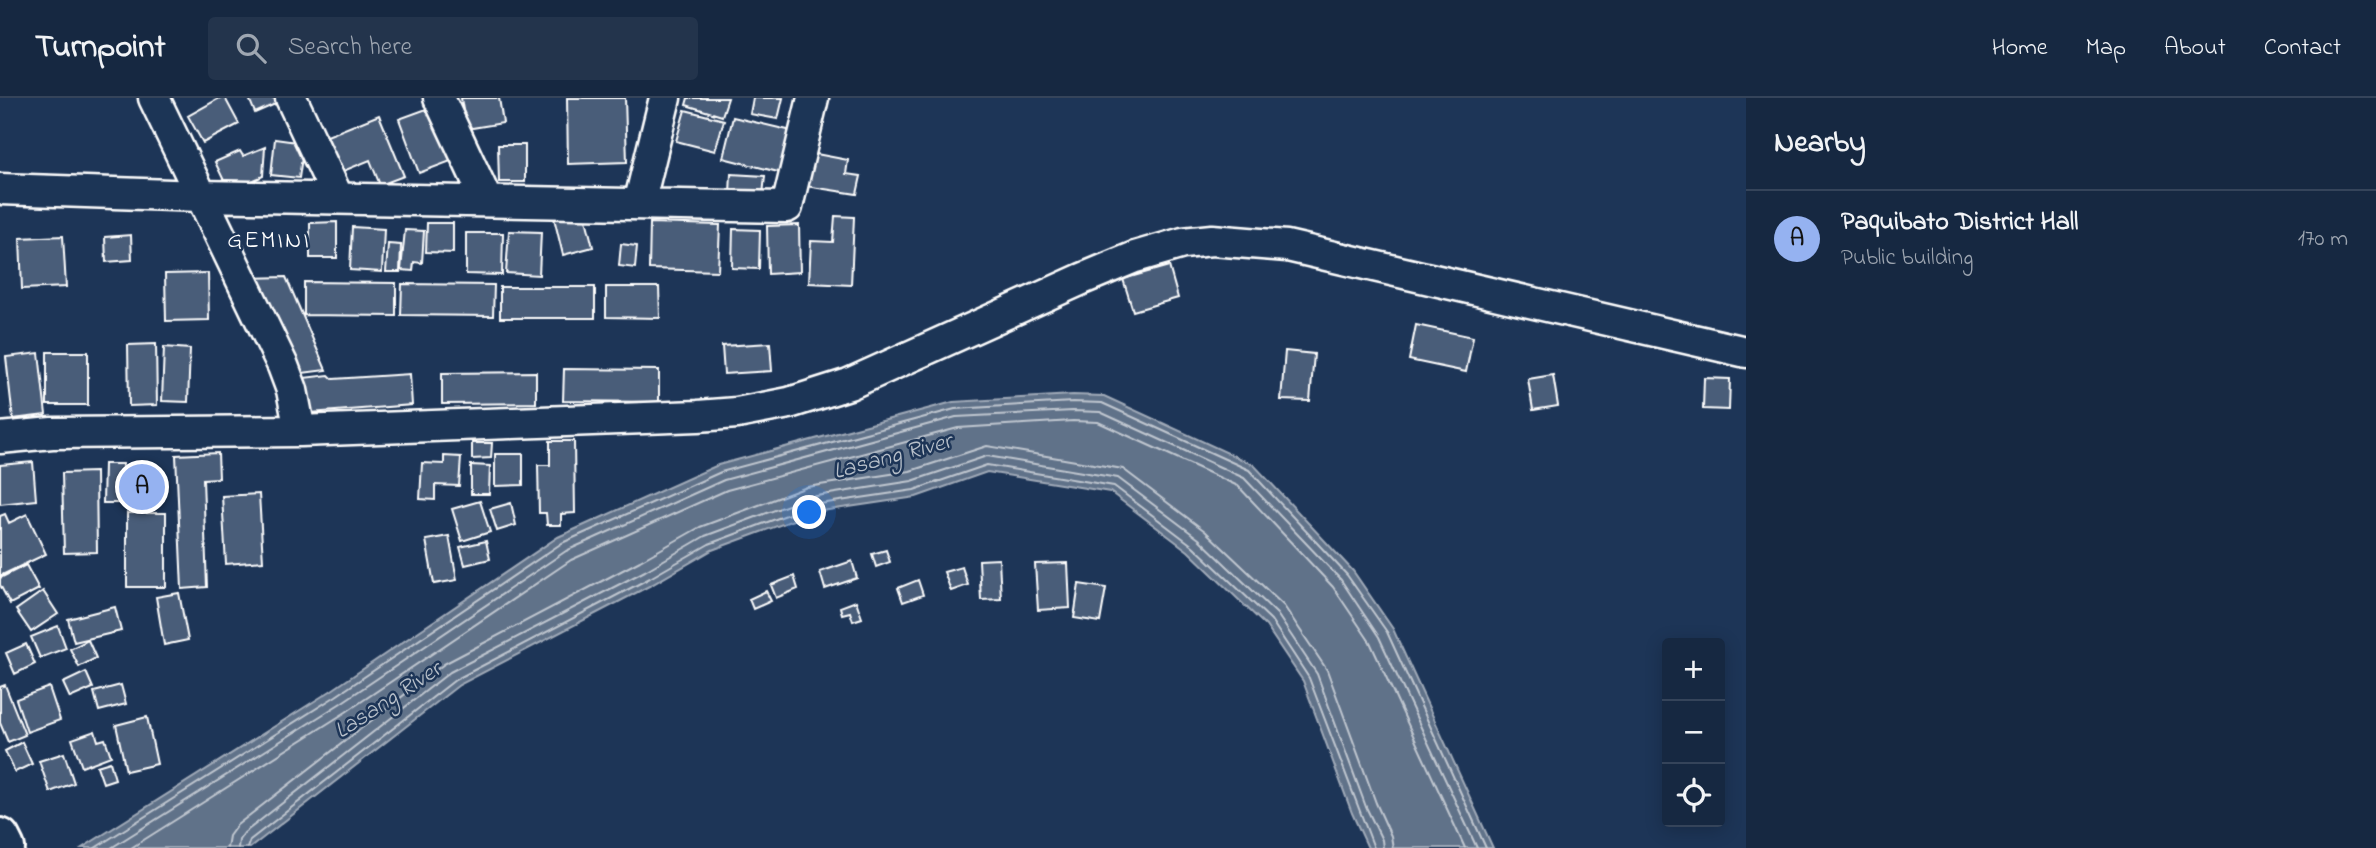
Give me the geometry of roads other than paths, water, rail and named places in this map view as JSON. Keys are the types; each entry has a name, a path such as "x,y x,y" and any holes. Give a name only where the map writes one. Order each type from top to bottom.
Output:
{"street":[{"path":"154,98 283,366 292,390 300,431"},
{"path":"291,98 338,198"},
{"path":"439,98 487,201"},
{"path":"639,204 665,98"},
{"path":"0,189 201,196 787,207 813,98"},
{"path":"0,438 52,433 300,431 737,413 789,403 849,384 1135,257 1183,243 1212,240 1287,246 1746,352"}],"water":[{"name":"Lasang River","path":"1073,395 1104,396 1254,465 1353,571 1393,629 1493,848 1368,848 1352,813 1303,681 1266,626 1188,551 1110,492 987,472 916,497 815,512 712,550 653,584 459,685 250,848 82,848 332,690 558,537 718,465 953,402"}],"place":[{"name":"Paquibato District Hall","path":"142,487"}],"district":[{"name":"GEMINI","path":"269,239"}]}
